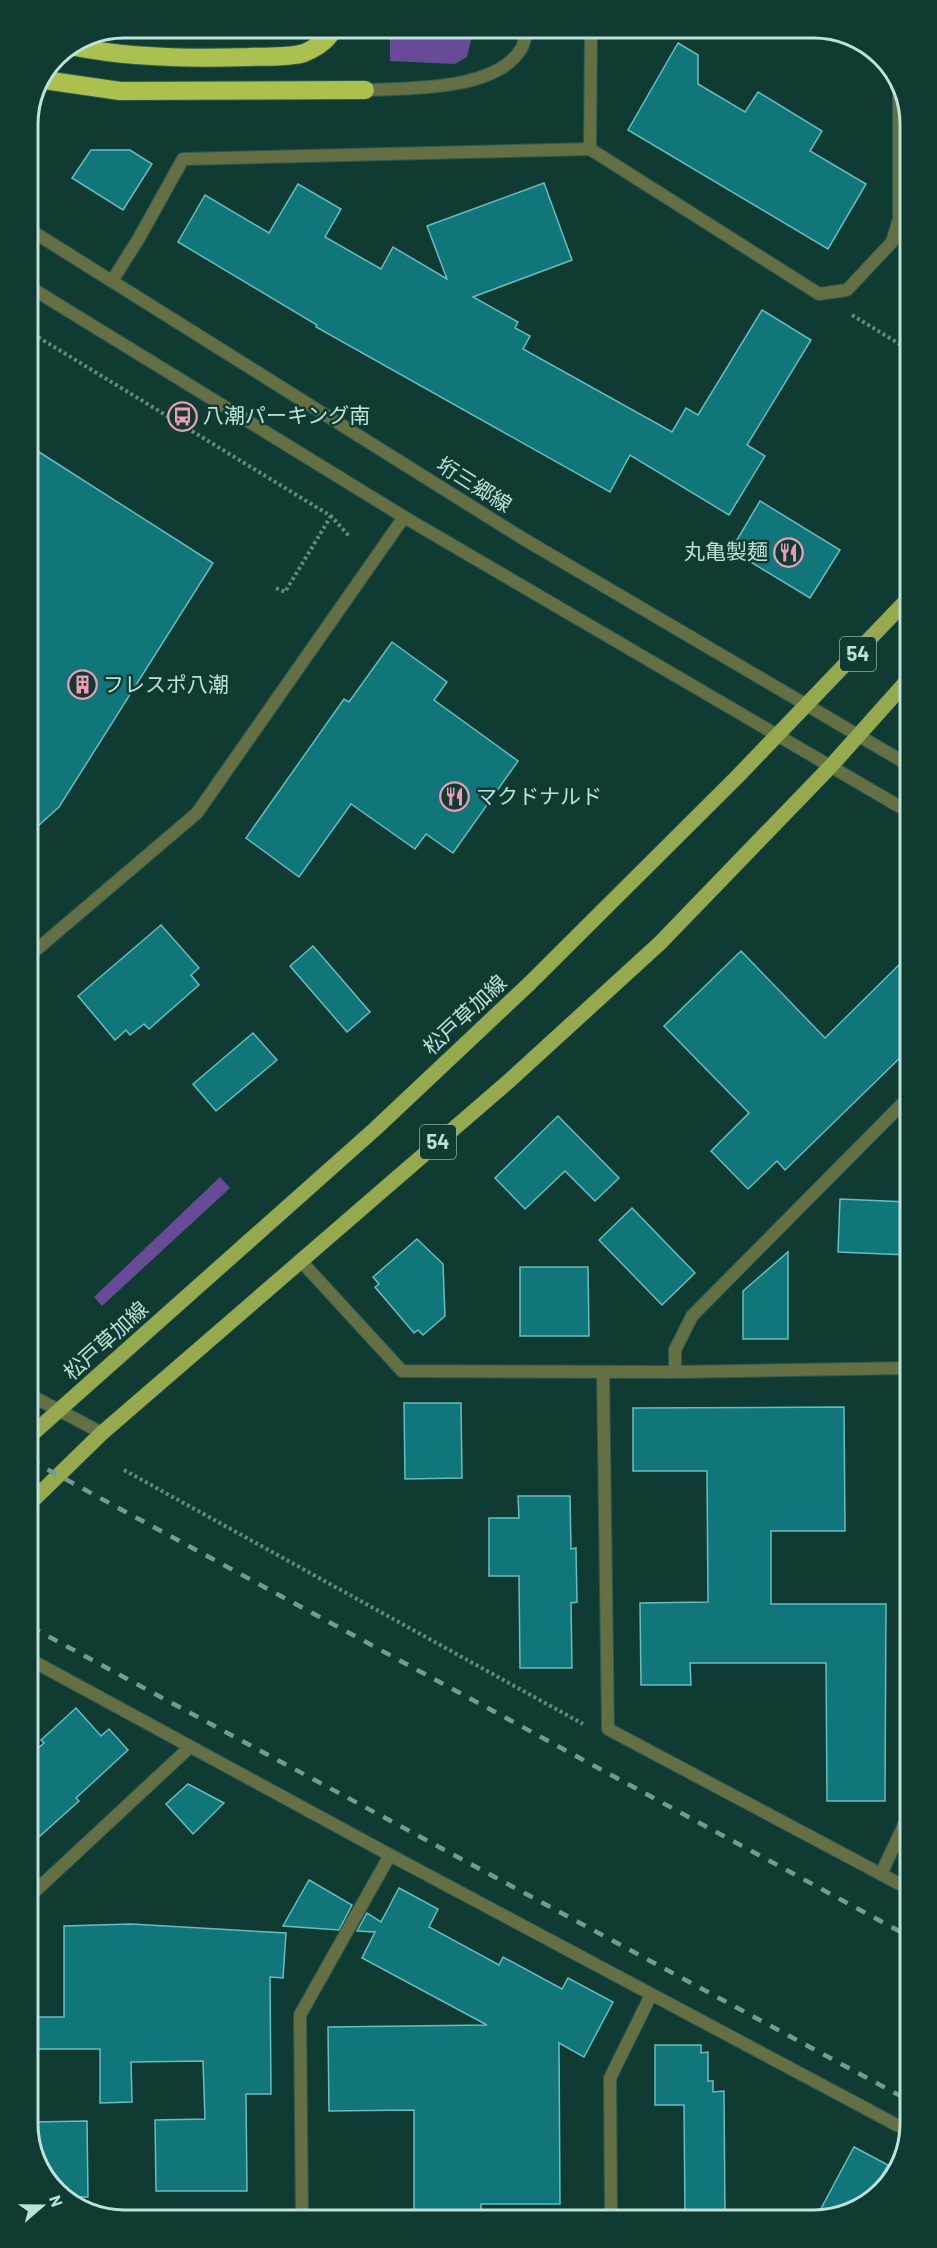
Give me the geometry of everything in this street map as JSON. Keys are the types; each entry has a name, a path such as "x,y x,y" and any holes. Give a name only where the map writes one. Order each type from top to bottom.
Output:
{"highway":[{"path":"83,48 112,54 161,57 279,56 303,53 322,44 326,38"},
{"path":"49,81 120,91 365,90"}],"main road":[{"name":"松戸草加線","path":"37,1429 401,1105 529,984 808,705 900,607"},
{"name":"54","path":"37,1496 102,1433 500,1088 660,943 831,766 900,689"}],"street":[{"path":"365,90 471,83 501,69 521,50 524,38"},
{"path":"590,149 591,38"},
{"path":"112,281 140,238 183,159 590,149 819,294 847,290 892,242 899,219 899,116"},
{"name":"垳三郷線","path":"38,235 522,538 900,760"},
{"path":"38,292 404,517 900,807"},
{"path":"38,949 197,813 404,517"},
{"path":"675,1372 675,1350 692,1316 900,1107"},
{"path":"300,1260 402,1371 675,1372 900,1368"},
{"path":"603,1372 608,1729 900,1884"},
{"path":"37,1399 102,1433"},
{"path":"37,1665 900,2127"},
{"path":"37,1889 190,1747"},
{"path":"881,1874 900,1833"},
{"path":"302,2210 300,2014 390,1855"},
{"path":"611,2210 610,2078 651,1995"}],"path":[{"path":"819,294 900,344"},
{"path":"38,337 331,516 349,536"},
{"path":"276,588 285,592 331,516"},
{"path":"124,1470 582,1724 608,1729"}],"shaded area":[{"path":"390,38 472,38 467,57 455,64 390,61"},
{"path":"220,1177 230,1188 102,1306 94,1297"}],"building":[{"path":"678,43 698,55 698,84 745,112 758,92 822,131 810,151 866,184 828,249 628,130"},
{"path":"91,150 130,150 152,164 123,210 72,178"},
{"path":"544,183 572,260 473,297 518,322 515,328 530,336 523,349 672,432 686,408 698,415 762,310 811,340 747,445 765,456 729,515 630,455 610,492 316,327 317,325 178,242 205,195 269,233 298,184 341,209 325,237 381,269 393,247 447,279 427,226"},
{"name":"フレスポ八潮","path":"38,451 213,563 59,807 38,826"},
{"path":"760,501 840,550 810,598 731,550"},
{"path":"392,642 447,682 434,700 518,761 453,853 426,834 415,849 351,804 299,877 246,838 344,699 349,702"},
{"path":"161,925 199,968 191,975 199,985 149,1029 144,1024 130,1035 126,1030 115,1040 78,996"},
{"path":"313,946 370,1012 347,1032 290,966"},
{"path":"741,951 825,1038 900,964 900,1058 785,1170 777,1161 748,1189 711,1151 749,1113 664,1026"},
{"path":"253,1033 277,1060 216,1111 193,1084"},
{"path":"558,1116 619,1178 595,1201 565,1171 525,1209 495,1178"},
{"path":"840,1199 900,1202 900,1255 838,1252"},
{"path":"632,1208 695,1273 662,1305 599,1240"},
{"path":"417,1239 443,1264 445,1316 423,1335 418,1330 414,1333 375,1287 379,1284 373,1277"},
{"path":"788,1252 788,1339 743,1339 743,1291"},
{"path":"520,1267 588,1267 589,1336 520,1336"},
{"path":"404,1403 461,1403 462,1478 405,1479"},
{"path":"844,1407 845,1531 771,1531 771,1604 886,1604 885,1801 827,1801 826,1663 690,1663 691,1685 641,1685 640,1603 708,1602 707,1471 633,1471 633,1408"},
{"path":"518,1496 570,1496 571,1549 576,1548 577,1602 571,1603 572,1668 520,1668 519,1576 489,1576 489,1518 519,1518"},
{"path":"76,1708 101,1736 109,1729 128,1750 76,1798 79,1801 37,1838 37,1749 44,1743 41,1740"},
{"path":"188,1784 224,1803 193,1834 166,1804"},
{"path":"309,1880 352,1905 339,1930 283,1926"},
{"path":"399,1888 438,1909 429,1927 499,1965 503,1957 562,1989 568,1978 613,2002 584,2057 559,2043 560,2204 481,2204 481,2210 414,2210 414,2110 329,2111 328,2027 487,2025 362,1958 375,1932 357,1931 367,1913 381,1922"},
{"path":"131,1924 286,1933 283,1978 270,1977 271,2094 246,2094 247,2191 156,2191 155,2120 205,2119 203,2061 131,2062 132,2102 100,2103 100,2049 37,2049 37,2017 64,2017 64,1926"},
{"path":"655,2045 701,2045 701,2053 708,2052 708,2081 713,2081 713,2092 724,2091 725,2210 685,2210 684,2105 655,2105"},
{"path":"87,2121 88,2197 78,2197 72,2194 72,2176 55,2176 52,2172 42,2152 37,2122"},
{"path":"854,2147 888,2165 880,2179 861,2196 841,2206 820,2210"}],"railway":[{"path":"37,1464 900,1932"},
{"path":"37,1630 900,2096"}],"place":[{"name":"八潮パーキング南","path":"182,416"},
{"name":"丸亀製麺","path":"789,552"},
{"name":"フレスポ八潮","path":"82,685"},
{"name":"マクドナルド","path":"455,797"}]}
